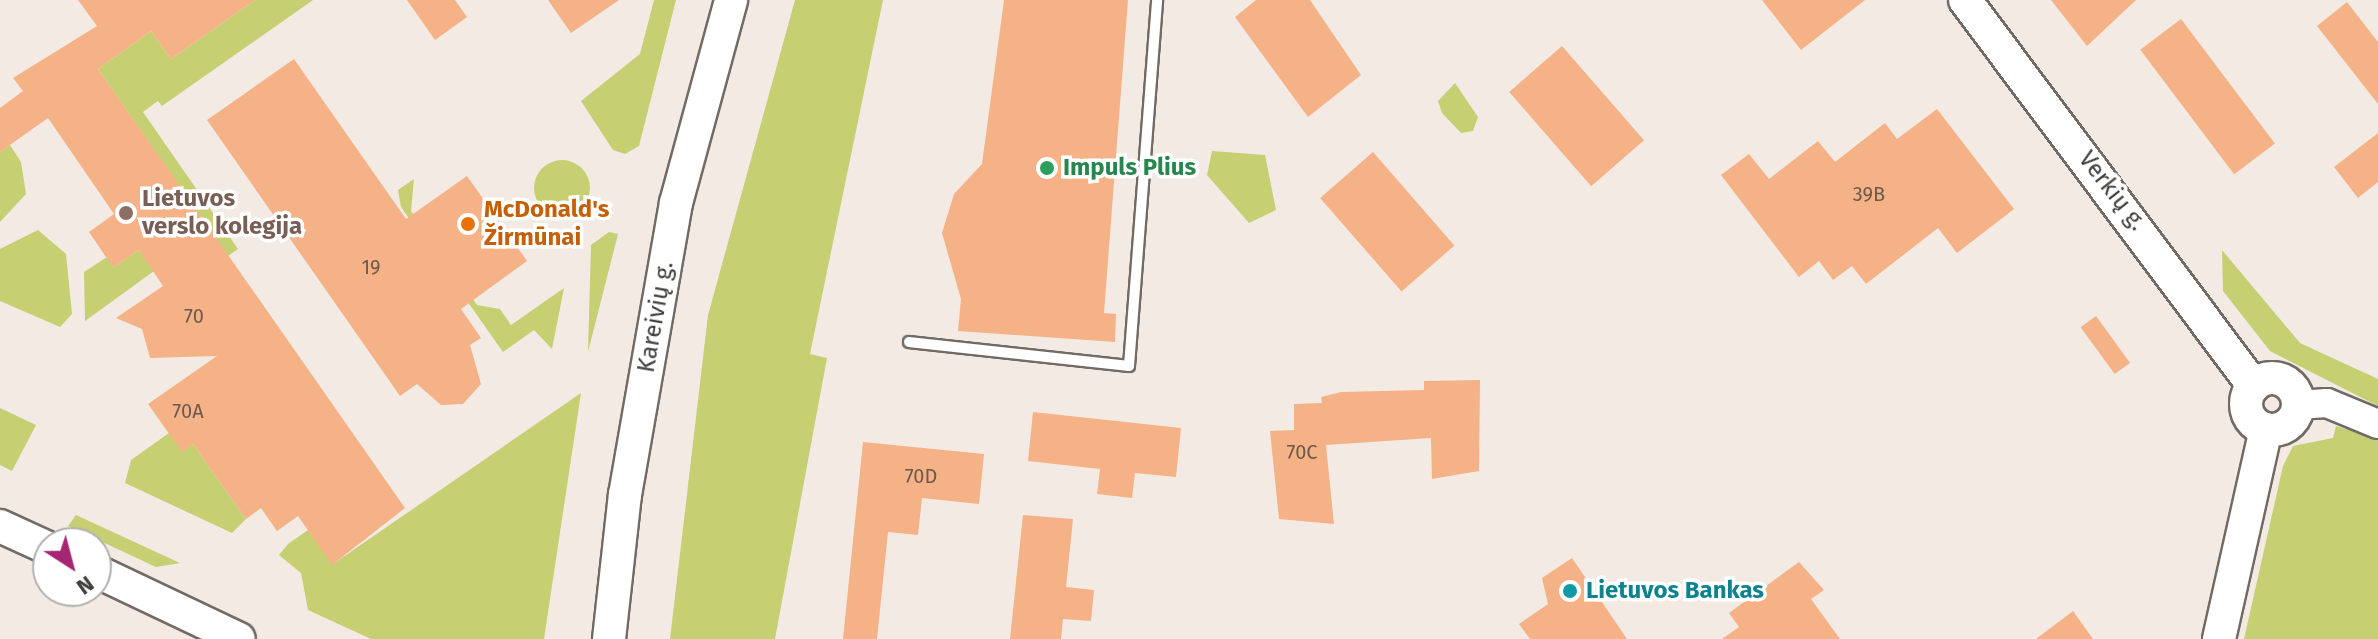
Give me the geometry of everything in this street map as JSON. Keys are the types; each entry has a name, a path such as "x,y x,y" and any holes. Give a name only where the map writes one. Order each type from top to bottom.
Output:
{"main road":[{"name":"Kareivių g.","path":"609,639 625,495 676,203 731,0"},
{"name":"Verkių g.","path":"1965,0 2254,386"},
{"path":"2278,379 2292,388 2298,405 2284,427 2266,429 2247,411 2254,386 2278,379"},
{"path":"2298,405 2327,403 2378,424"},
{"path":"2219,639 2266,429"},
{"path":"0,526 32,541"},
{"path":"112,579 239,639"}],"lane":[{"path":"909,342 1129,366 1157,0"}],"green space":[{"path":"255,0 313,0 162,106 158,101 143,112 238,249 228,256 98,69 151,31 171,59"},
{"path":"654,0 676,0 639,146 625,154 613,150 581,101 640,54"},
{"path":"795,0 883,0 810,354 827,358 775,639 670,639 708,315"},
{"path":"1455,83 1478,117 1473,131 1461,133 1442,113 1438,101"},
{"path":"10,145 21,162 26,194 0,222 0,152"},
{"path":"1212,151 1265,155 1276,210 1249,223 1207,175"},
{"path":"562,160 582,168 590,188 582,208 562,216 542,208 534,188 542,168"},
{"path":"414,179 411,211 477,305 500,309 511,325 564,288 552,349 534,330 503,352 401,207 398,190"},
{"path":"38,230 66,254 72,314 60,327 0,301 0,249"},
{"path":"609,232 618,234 588,352 591,245"},
{"path":"139,250 154,271 85,321 84,272 107,257 114,267"},
{"path":"2222,250 2300,343 2378,379 2378,406 2270,351 2223,291"},
{"path":"581,393 544,639 371,639 308,610 301,573 279,555 288,544 308,530 333,564"},
{"path":"0,408 36,425 12,471 0,465"},
{"path":"2336,426 2378,439 2378,639 2244,639 2283,466 2293,446 2333,438"},
{"path":"169,433 182,451 193,444 246,519 232,533 125,483 131,460"},
{"path":"76,515 102,527 70,527"},
{"path":"112,532 180,563 156,567 112,546"}],"building":[{"path":"78,0 255,0 171,59 151,31 98,69 405,508 332,565 298,516 277,531 261,508 246,519 193,444 182,452 148,404 217,356 150,358 142,329 116,318 163,286 139,250 114,267 106,257 89,232 114,214 48,118 0,152 0,108 23,91 13,78 97,26"},
{"path":"407,0 455,0 467,17 435,40"},
{"path":"548,0 619,0 571,33"},
{"name":"Impuls Plius","path":"1004,0 1128,0 1104,313 1116,314 1115,342 958,331 961,299 942,233 954,194 982,164"},
{"path":"1256,0 1310,0 1361,75 1308,117 1235,17"},
{"path":"1762,0 1865,0 1801,50"},
{"path":"2051,0 2136,0 2087,46"},
{"path":"2347,2 2378,42 2378,104 2317,26"},
{"path":"2181,19 2275,144 2234,174 2140,50"},
{"path":"1562,46 1644,140 1591,186 1509,92"},
{"path":"294,59 406,219 467,176 527,261 461,309 481,338 470,345 481,384 463,404 441,405 417,384 400,396 207,120"},
{"path":"1937,109 2014,209 1957,253 1938,228 1866,284 1852,266 1833,280 1819,261 1799,277 1721,175 1749,154 1769,179 1818,141 1835,162 1885,123 1897,139"},
{"path":"2378,133 2378,182 2358,198 2334,167"},
{"path":"1373,152 1454,246 1402,292 1320,198"},
{"path":"2096,316 2130,363 2115,374 2081,327"},
{"path":"1480,380 1479,471 1432,479 1431,438 1326,445 1334,524 1279,519 1270,431 1294,430 1294,404 1322,403 1321,397 1341,392 1424,390 1424,381"},
{"path":"1033,412 1181,428 1176,477 1135,473 1132,498 1097,494 1100,469 1028,461"},
{"path":"863,442 984,454 979,504 922,498 918,535 888,532 877,639 843,639"},
{"path":"1023,515 1073,519 1066,587 1094,590 1091,621 1063,619 1061,639 1010,639"},
{"name":"Lietuvos Bankas","path":"1572,558 1627,639 1530,639 1519,624 1548,604 1542,578"},
{"path":"1799,562 1824,590 1811,599 1840,639 1722,639 1739,627 1729,613"},
{"path":"2073,611 2093,639 2036,639"}],"place":[{"name":"Impuls Plius","path":"1047,168"},
{"name":"Lietuvos verslo kolegija","path":"126,213"},
{"name":"McDonald's Žirmūnai","path":"468,224"},
{"name":"Lietuvos Bankas","path":"1570,591"}]}
